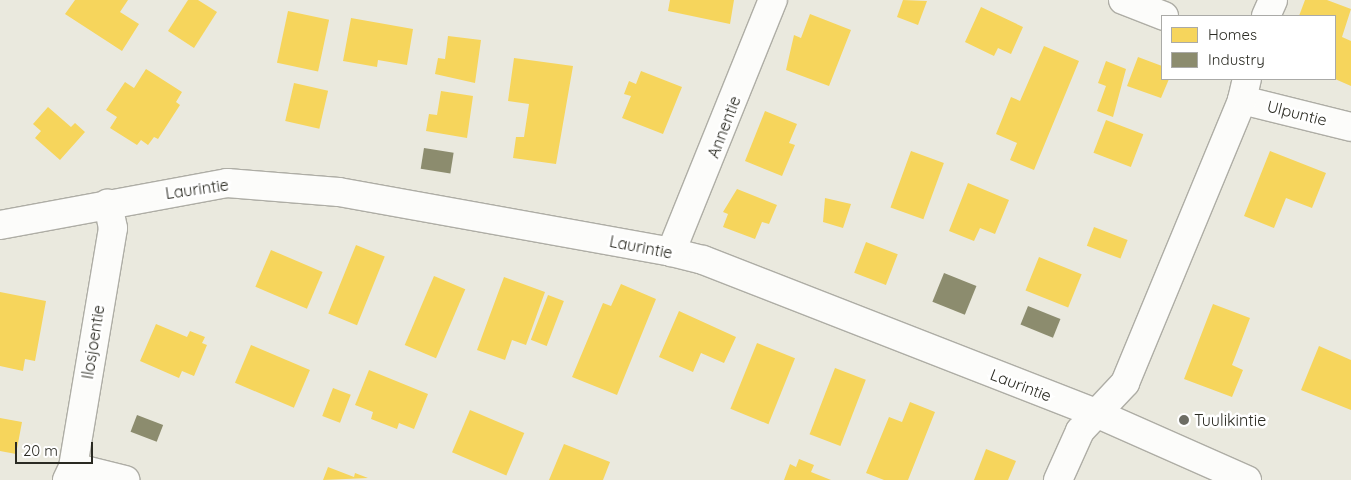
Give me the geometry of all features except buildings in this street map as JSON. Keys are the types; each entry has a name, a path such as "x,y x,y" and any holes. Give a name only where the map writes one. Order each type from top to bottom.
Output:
{"street":[{"name":"Annentie","path":"671,252 688,221 773,0"},
{"path":"1123,0 1161,15"},
{"path":"1266,15 1273,0"},
{"path":"1058,480 1080,431 1098,414 1125,383 1244,89"},
{"name":"Ulpuntie","path":"1244,89 1351,127"},
{"name":"Laurintie","path":"0,225 227,183 339,192 671,252 704,260 1098,414 1246,480"},
{"name":"Ilosjoentie","path":"70,474 113,228 108,204"},
{"path":"70,474 125,480"}],"place":[{"name":"Tuulikintie","path":"1184,420"}]}
